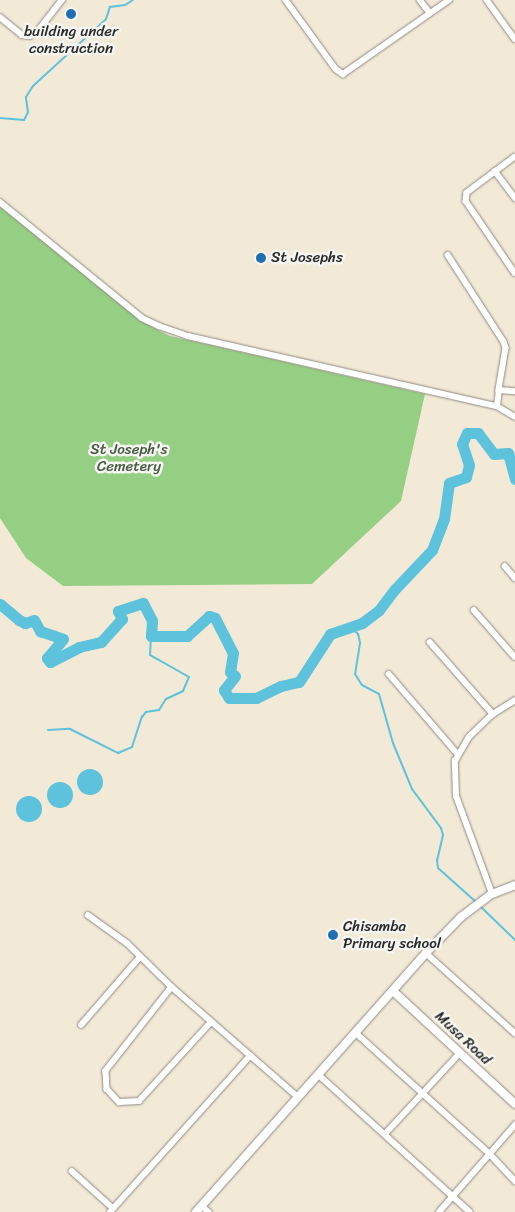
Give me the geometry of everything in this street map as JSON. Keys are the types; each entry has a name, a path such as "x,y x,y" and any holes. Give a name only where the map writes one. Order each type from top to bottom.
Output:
{"street":[{"path":"0,17 22,35 30,36 37,32 62,0"},
{"path":"286,0 336,69 343,74 449,0"},
{"path":"420,0 430,13"},
{"path":"487,0 514,37"},
{"path":"515,157 467,194 466,201 515,273"},
{"path":"495,171 515,198"},
{"path":"0,202 142,318 160,326 188,336 497,406 515,417"},
{"path":"448,255 506,348 497,406"},
{"path":"499,390 515,391"},
{"path":"505,566 515,578"},
{"path":"474,610 515,656"},
{"path":"430,642 493,714"},
{"path":"389,674 458,753"},
{"path":"492,894 453,786 458,753 493,714 515,700"},
{"path":"209,1212 199,1209 426,953 480,902 492,894 515,885"},
{"path":"88,915 127,943 172,988 298,1097"},
{"path":"426,953 515,1033"},
{"path":"81,1025 140,957"},
{"path":"172,988 106,1071 107,1089 120,1102 139,1101 211,1022"},
{"name":"Musa Road","path":"393,991 515,1104"},
{"path":"356,1032 490,1154 515,1181"},
{"path":"385,1134 459,1054"},
{"path":"72,1171 112,1210 250,1056"},
{"path":"318,1074 454,1195 470,1212"},
{"path":"439,1212 515,1125"}],"green space":[{"name":"St Joseph's Cemetery","path":"0,207 150,326 170,336 425,394 401,501 312,584 63,586 26,558 0,518"}],"water":[{"path":"90,769 100,772 103,782 100,792 90,795 80,792 77,782 80,772"},
{"path":"60,782 70,785 73,795 70,805 60,808 50,805 47,795 50,785"},
{"path":"29,796 39,799 42,809 39,819 29,822 19,819 16,809 19,799"}],"waterway":[{"path":"0,118 24,120 28,112 26,97 33,86 106,19 110,7 125,5 133,0"},
{"path":"0,604 19,620 25,623 34,620 40,631 63,639 47,658 50,662 79,647 101,642 122,619 118,611 143,603 152,621 151,636 187,636 209,616 215,618 233,653 230,672 235,676 224,690 229,698 256,698 281,686 299,682 330,634 362,623 379,610 395,589 432,550 444,519 449,483 466,477 469,465 462,444 467,433 478,433 494,454 508,453 515,479"},
{"path":"350,627 358,634 360,643 355,674 362,685 379,694 393,743 412,789 441,828 443,835 437,860 438,868 476,902"},
{"path":"48,730 70,729 118,753 132,747 142,717 146,712 159,710 166,699 183,691 189,677 150,655 151,636"},
{"path":"479,905 515,940"}],"place":[{"name":"building under construction","path":"71,14"},
{"name":"St Josephs","path":"261,258"},
{"name":"Chisamba Primary school","path":"333,935"}]}
